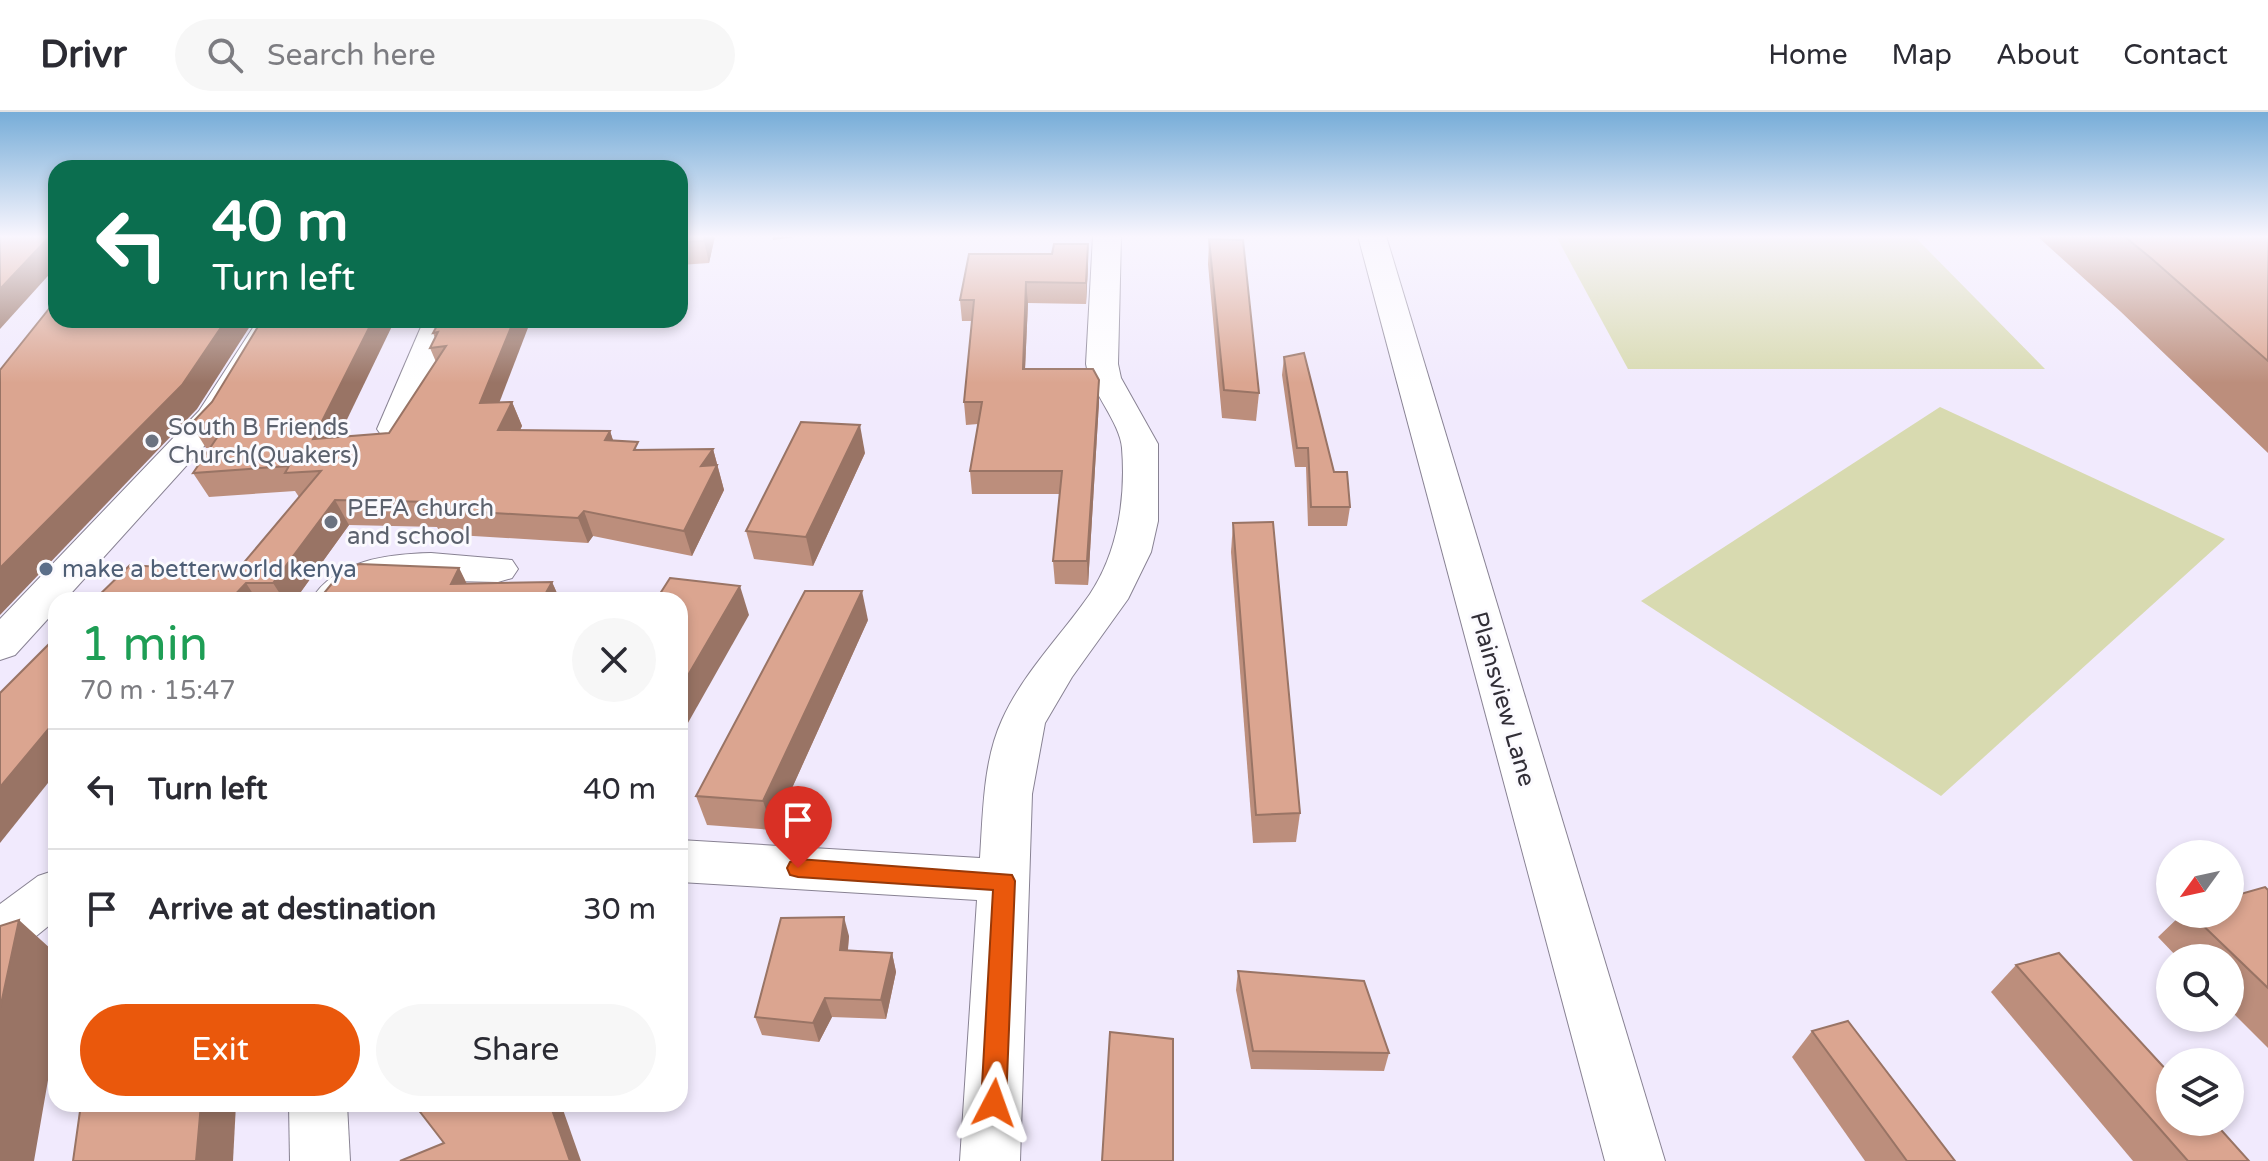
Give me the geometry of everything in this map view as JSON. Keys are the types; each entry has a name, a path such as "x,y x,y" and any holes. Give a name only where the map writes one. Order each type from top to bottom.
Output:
{"street":[{"path":"990,1161 1008,794 1023,722 1057,666 1108,599 1131,552 1139,521 1140,444 1105,378 1102,364 1105,285"},
{"name":"Plainsview Lane","path":"1386,285 1635,1161"},
{"path":"49,592 212,417 268,328"},
{"path":"394,429 436,328"},
{"path":"337,592 342,586 377,569 498,569"},
{"path":"0,645 48,593"},
{"path":"688,861 1004,881"},
{"path":"0,934 48,897"},
{"path":"318,1112 320,1161"}],"green space":[{"path":"1583,285 1962,285 2045,369 1628,369"},
{"path":"1940,407 2225,539 1941,796 1641,601"}],"building":[{"path":"963,285 1026,285 1023,369 1093,369 1099,380 1087,561 1053,561 1062,471 970,471 982,402 964,402 974,300 960,300"},
{"path":"1214,285 1248,285 1259,393 1224,390"},
{"path":"2182,285 2268,285 2268,361"},
{"path":"48,310 48,328 221,328 182,385 0,568 0,370"},
{"path":"257,328 369,328 313,439 389,433 446,346 430,348 438,332 433,333 436,328 511,328 480,403 512,402 498,430 610,431 605,440 638,442 634,450 713,449 701,466 717,465 684,531 584,511 578,518 428,509 433,502 335,500 273,583 246,583 238,592 102,592 130,565 236,572 321,471 285,473 289,466 193,473 229,420 191,424 212,402"},
{"path":"1304,353 1334,472 1347,472 1350,507 1311,507 1308,448 1297,448 1284,357"},
{"path":"801,422 860,425 806,537 746,531"},
{"path":"1273,522 1300,813 1256,815 1233,523"},
{"path":"359,564 459,568 451,584 552,582 546,592 325,592 338,576"},
{"path":"670,578 740,586 688,675 688,592 661,592"},
{"path":"805,591 862,591 763,801 696,796"},
{"path":"48,645 48,730 0,787 0,693"},
{"path":"2265,887 2268,890 2268,988 2244,965 2244,944 2222,944 2206,928 2244,928 2244,893"},
{"path":"844,917 840,950 892,953 881,1000 825,998 813,1023 755,1017 781,918"},
{"path":"19,920 0,1009 0,926"},
{"path":"2059,953 2156,1059 2156,1125 2016,965"},
{"path":"1238,971 1364,981 1389,1053 1253,1051"},
{"path":"1848,1021 1955,1161 1907,1161 1812,1031"},
{"path":"1110,1032 1173,1039 1173,1161 1102,1161"},
{"path":"80,1112 200,1112 196,1161 73,1161"},
{"path":"420,1112 553,1112 570,1161 400,1161 444,1143"},
{"path":"2166,1136 2227,1136 2249,1161 2188,1161"}],"place":[{"name":"South B Friends Church(Quakers)","path":"152,441"},
{"name":"PEFA church and school","path":"331,522"},
{"name":"make a betterworld kenya","path":"46,569"}],"route":[{"path":"798,868 1004,881 994,1103"}]}
